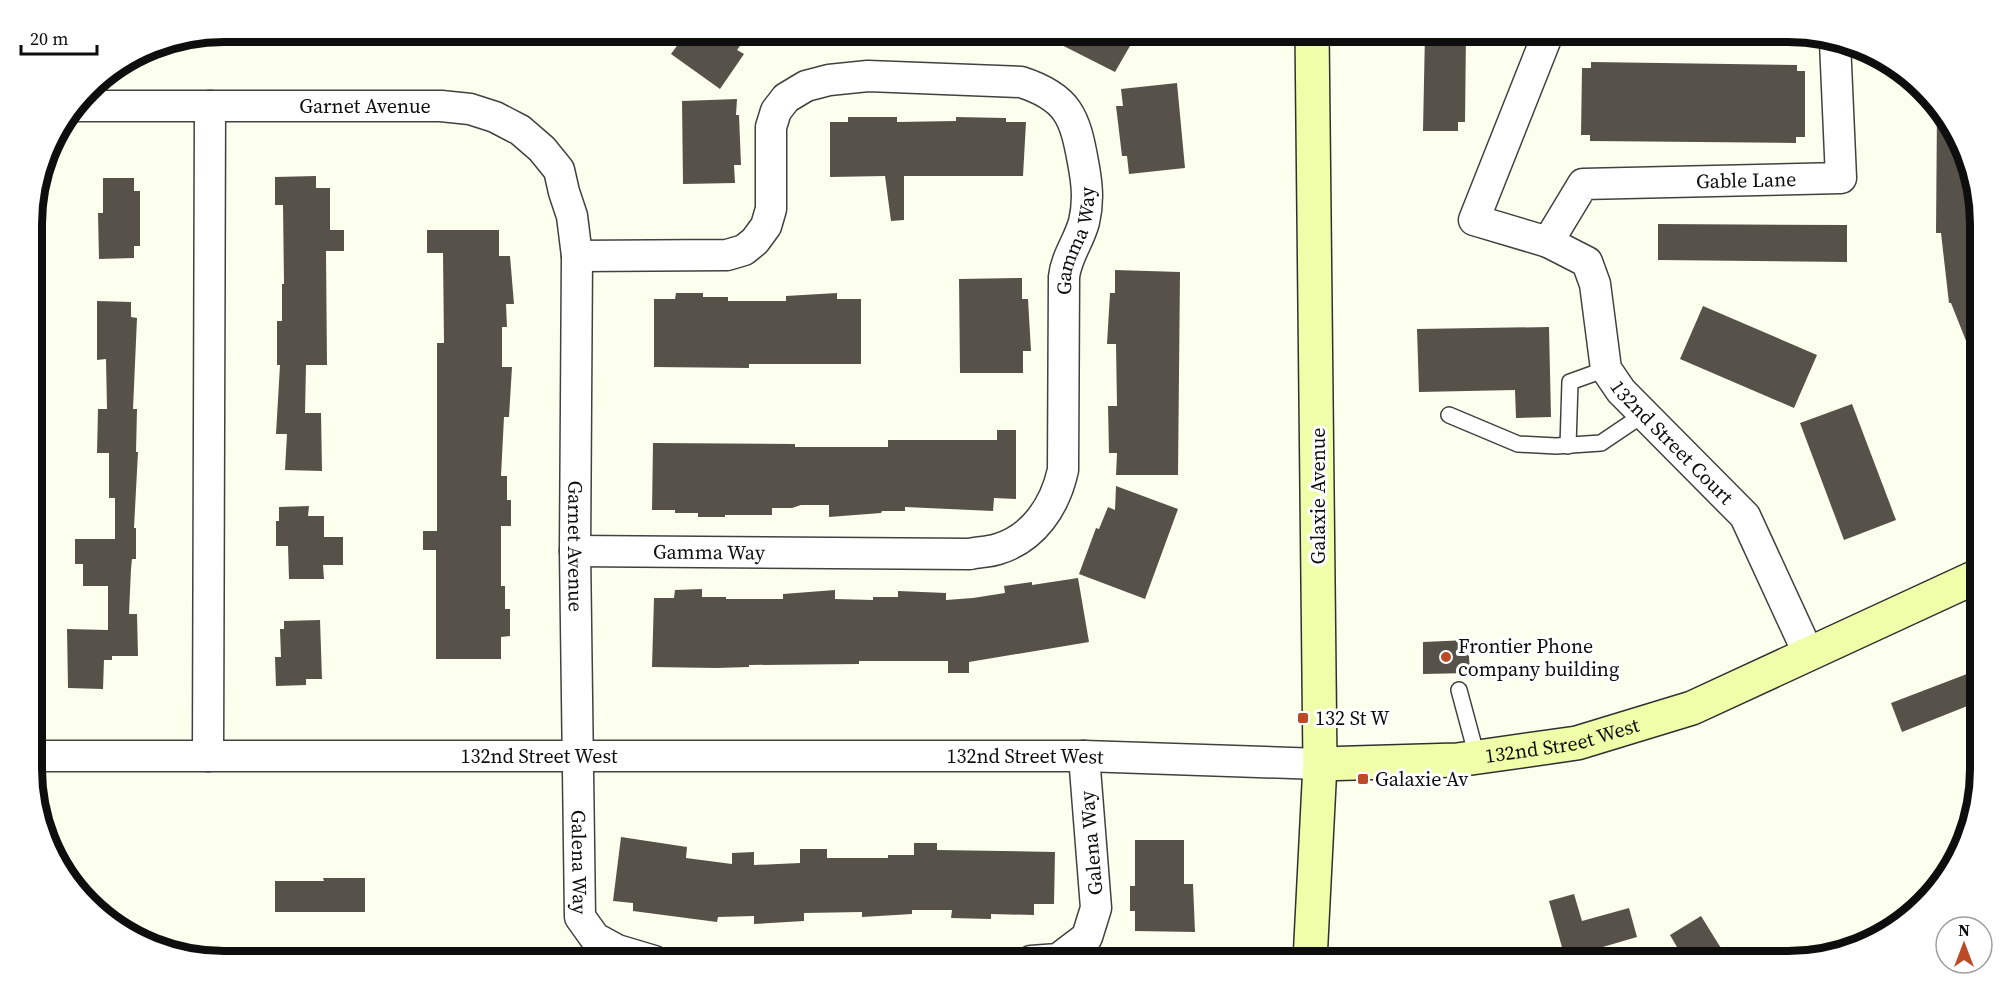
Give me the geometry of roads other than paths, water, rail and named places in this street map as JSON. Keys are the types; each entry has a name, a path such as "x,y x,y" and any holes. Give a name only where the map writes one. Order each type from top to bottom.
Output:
{"street":[{"name":"Galaxie Avenue","path":"1311,951 1320,765 1312,42"},
{"name":"132nd Street Court","path":"1545,42 1474,220 1548,242 1587,262 1595,284 1606,369 1621,391 1745,516 1809,655"},
{"name":"Gable Lane","path":"1548,242 1583,184 1842,178 1835,48"},
{"name":"Gamma Way","path":"575,551 970,554 998,549 1018,540 1037,526 1059,489 1063,470 1064,271 1065,264 1080,236 1087,205 1087,184 1077,130 1069,113 1054,98 1042,89 1021,82 868,76 829,80 806,86 786,98 776,111 771,127 771,209 766,226 755,241 744,250 727,255 577,256"},
{"name":"Garnet Avenue","path":"86,106 441,105 470,109 495,117 520,130 542,149 559,170 572,216 577,256 575,551 578,756"},
{"path":"208,756 210,106"},
{"name":"132nd Street West","path":"42,756 1084,756 1320,765 1457,760 1577,742 1692,708 1970,580"},
{"name":"Galena Way","path":"578,756 580,917 595,938 620,951"},
{"name":"Galena Way","path":"1069,951 1087,937 1096,908 1084,756"}],"lane":[{"path":"1568,446 1570,382 1606,369"},
{"path":"1449,415 1518,444 1568,446 1601,443 1644,414"},
{"path":"1460,690 1477,757"}],"place":[{"name":"Frontier Phone company building","path":"1446,657"},
{"name":"132 St W","path":"1303,718"},
{"name":"Galaxie Av","path":"1363,779"}]}
